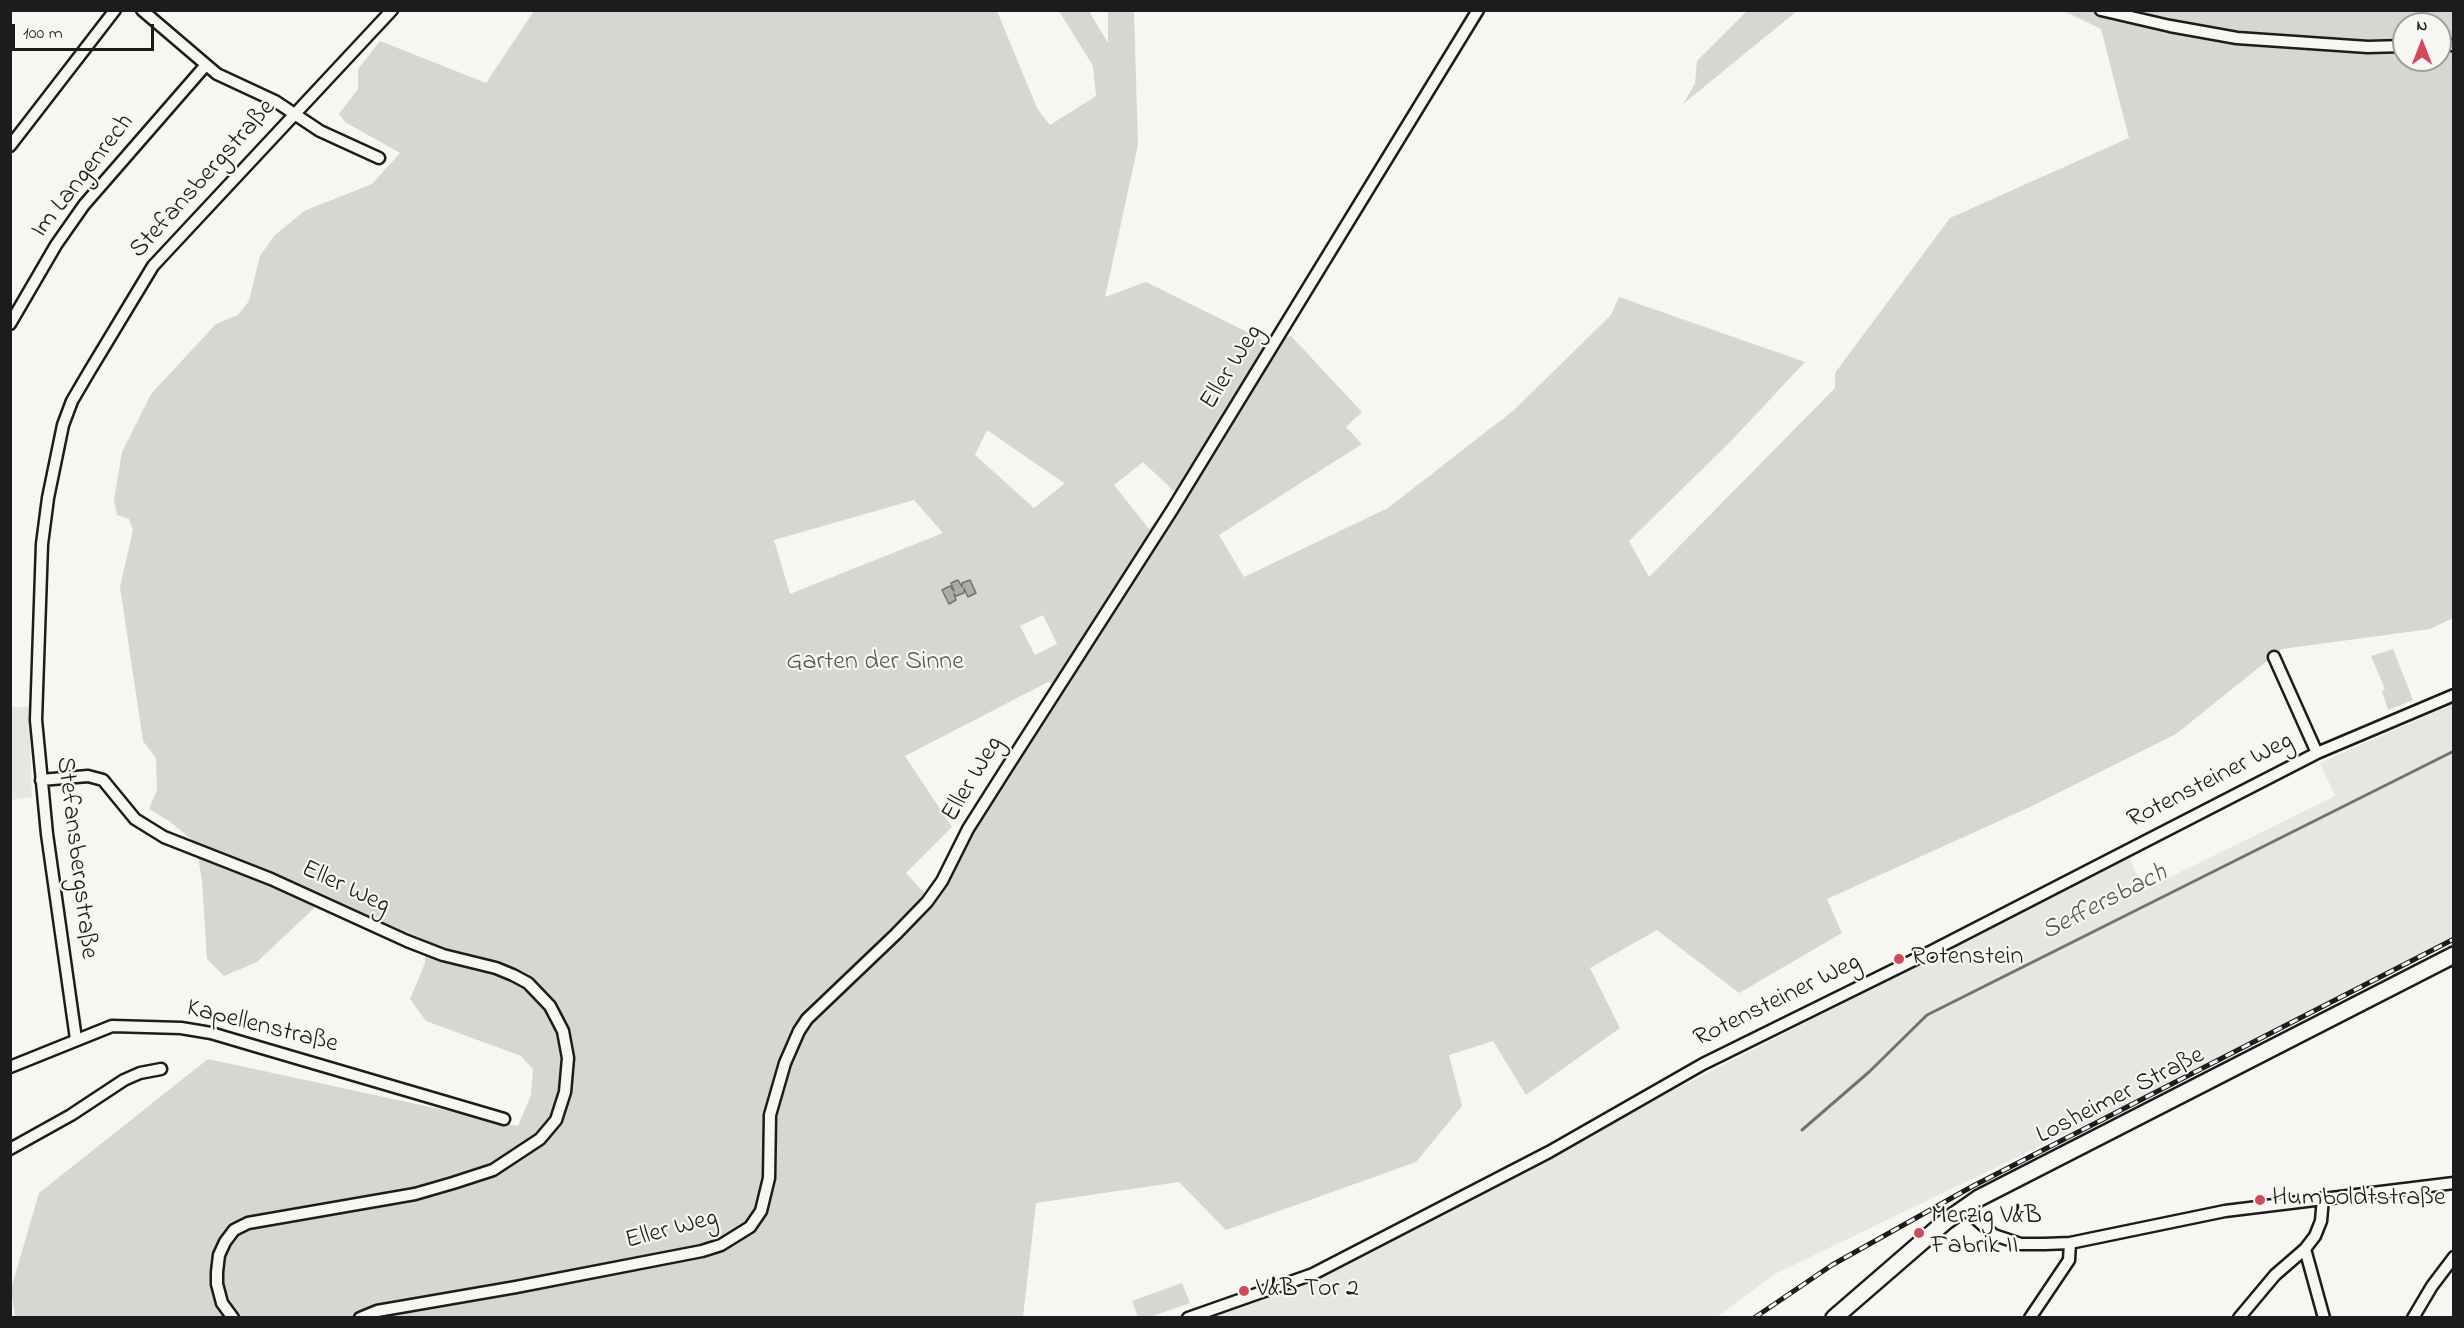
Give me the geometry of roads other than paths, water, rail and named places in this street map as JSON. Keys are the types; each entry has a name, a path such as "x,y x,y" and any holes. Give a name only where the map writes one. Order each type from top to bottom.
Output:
{"main road":[{"name":"Losheimer Straße","path":"1841,1315 1966,1206 2218,1074 2454,955"}],"street":[{"path":"10,146 115,10"},
{"path":"142,10 205,66 275,101 320,131 379,158"},
{"name":"Stefansbergstraße","path":"76,1039 41,780 36,720 42,544 48,498 63,425 72,401 88,372 153,266 392,10"},
{"name":"Eller Weg","path":"360,1317 377,1311 702,1251 721,1245 750,1227 761,1211 769,1178 770,1115 785,1063 799,1031 807,1020 927,902 942,881 968,829 1172,510 1478,10"},
{"path":"2101,10 2237,38 2368,47 2392,46"},
{"name":"Im Langenrech","path":"10,324 56,244 84,205 205,66"},
{"path":"2274,657 2317,753"},
{"name":"Rotensteiner Weg","path":"1188,1317 1313,1274 1549,1152 1703,1064 1939,948 2317,753 2454,694"},
{"name":"Eller Weg","path":"41,780 88,776 103,780 135,819 164,837 271,879 407,941 443,955 496,968 513,975 528,983 550,1005 563,1031 568,1058 565,1092 556,1120 540,1139 494,1170 453,1183 415,1194 248,1223 234,1230 219,1255 217,1272 217,1284 222,1303 233,1317"},
{"name":"Kapellenstraße","path":"10,1067 112,1026 181,1028 211,1033 504,1119"},
{"path":"10,1149 71,1115 124,1080 161,1069"},
{"path":"1966,1206 1994,1235 2007,1240 2021,1244 2070,1243 2225,1210 2454,1183"},
{"path":"2239,1317 2275,1275 2305,1250 2315,1236 2321,1221 2323,1198"},
{"path":"2030,1317 2069,1260 2070,1243"},
{"path":"2305,1250 2324,1317"},
{"path":"2413,1317 2432,1286 2454,1257"}],"waterway":[{"name":"Seffersbach","path":"1802,1130 1869,1072 1927,1015 2454,751"}],"railway":[{"path":"1754,1318 1832,1265 1973,1186 2454,939"}],"place":[{"name":"Rotenstein","path":"1899,959"},
{"name":"Humboldtstraße","path":"2260,1200"},
{"name":"Merzig V&B Fabrik II","path":"1919,1233"},
{"name":"V&B Tor 2","path":"1244,1291"}],"park label":[{"name":"Garten der Sinne","path":"875,664"}]}
